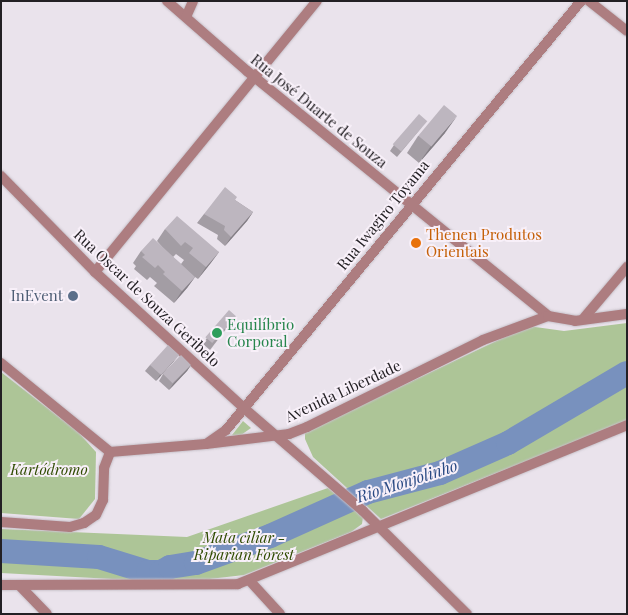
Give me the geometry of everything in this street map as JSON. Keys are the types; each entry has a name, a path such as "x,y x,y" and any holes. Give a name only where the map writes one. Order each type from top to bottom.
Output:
{"street":[{"name":"Rua José Duarte de Souza","path":"167,1 254,76 548,316"},
{"path":"186,17 193,1"},
{"path":"95,272 317,1"},
{"name":"Rua Iwagiro Toyama","path":"206,444 226,430 245,410 410,204 581,1"},
{"path":"589,1 627,31"},
{"name":"Rua Oscar de Souza Geribelo","path":"1,176 95,272 245,410 278,435 363,511 467,614"},
{"path":"584,318 627,267"},
{"path":"548,316 575,321 584,318 627,314"},
{"name":"Avenida Liberdade","path":"110,452 206,444 278,435 308,427 483,340 548,316"},
{"path":"1,363 110,452 104,468 103,500 96,515 84,523 70,527 1,522"},
{"path":"1,585 219,586 249,580 627,425"},
{"path":"249,580 280,614"},
{"path":"19,585 47,614"}],"green space":[{"path":"627,323 627,421 381,519 313,457 305,439 305,432 528,326 564,331"},
{"name":"Kartódromo","path":"1,372 78,432 96,452 95,499 79,519 1,513"},
{"path":"243,421 251,428 241,435 232,435"},
{"name":"Mata ciliar - Riparian Forest","path":"328,488 363,517 362,524 351,532 244,575 192,581 131,580 1,573 1,529 187,537"}],"building":[{"path":"444,105 457,116 431,147 418,136"},
{"path":"419,114 427,121 401,151 393,144"},
{"path":"225,187 237,197 235,200 253,212 231,237 224,230 225,226 204,214"},
{"path":"177,216 219,252 206,267 189,253 193,248 185,242 181,246 165,229"},
{"path":"153,238 195,277 182,291 163,274 165,272 158,265 155,268 142,257 145,255 141,251"},
{"name":"Equilíbrio Corporal","path":"229,310 236,316 212,343 205,337"},
{"path":"168,345 179,355 161,375 150,365"},
{"path":"181,355 191,365 173,383 163,373"}],"waterway":[{"name":"Rio Monjolinho","path":"1,551 99,557 148,572 161,572 170,567 196,563 270,536 368,492 440,473 508,443 627,373"}],"place":[{"name":"Thenen Produtos Orientais","path":"416,243"},
{"name":"InEvent","path":"73,296"},
{"name":"Equilíbrio Corporal","path":"217,333"}]}
